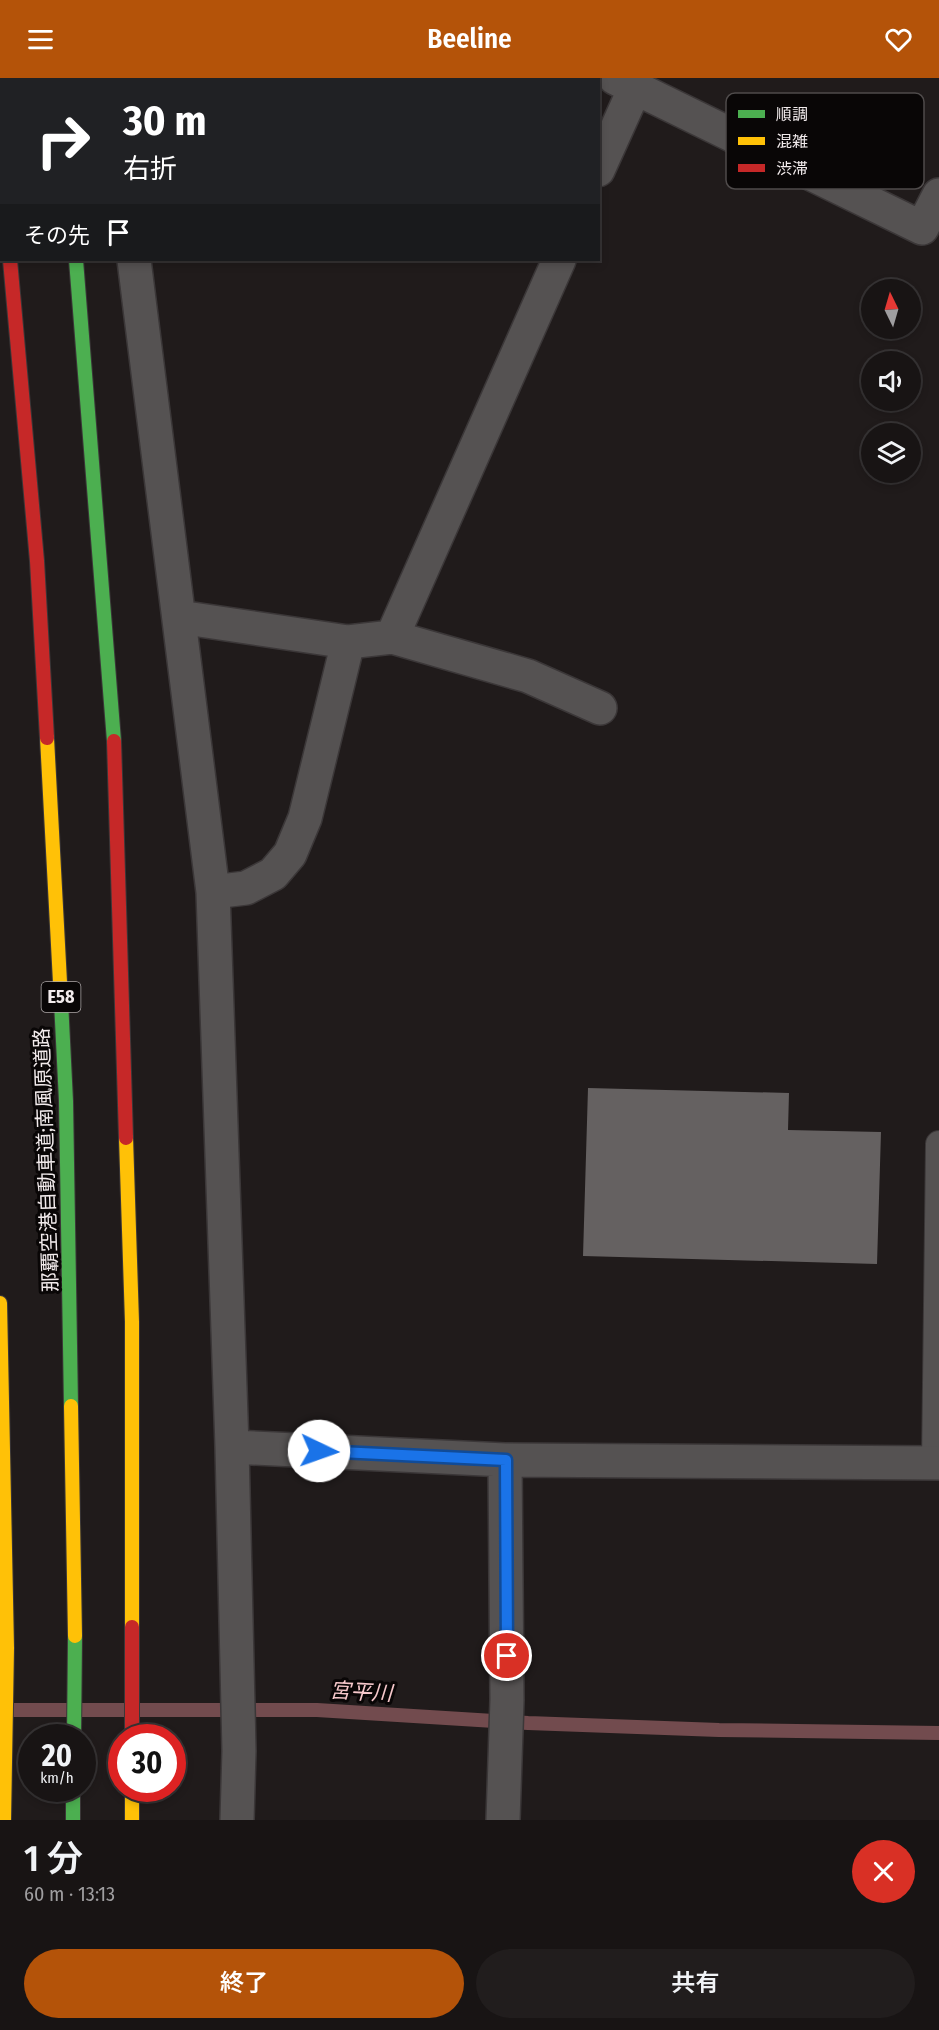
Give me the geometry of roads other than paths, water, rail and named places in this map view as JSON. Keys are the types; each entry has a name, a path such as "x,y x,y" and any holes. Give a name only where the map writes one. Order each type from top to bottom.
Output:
{"highway":[{"name":"那覇空港自動車道;南風原道路","path":"10,261 37,561 66,1101 74,1724"},
{"path":"76,261 113,713 132,1322 132,1724"},
{"path":"0,1302 7,1648 4,1820"},
{"path":"73,1802 73,1820"},
{"path":"132,1802 132,1820"}],"street":[{"path":"600,164 625,83 726,132"},
{"path":"842,189 922,228 939,195"},
{"path":"134,261 213,892 232,1447 238,1751 237,1820"},
{"path":"392,637 559,261"},
{"path":"179,617 348,642 392,637 528,676 600,708"},
{"path":"213,892 246,888 273,874 290,854 306,818 348,642"},
{"path":"232,1447 506,1460 937,1463"},
{"path":"503,1820 507,1700 506,1460"}],"lane":[{"path":"937,1463 939,1144"}],"waterway":[{"name":"宮平川","path":"6,1710 317,1710 528,1723 719,1730 939,1733"}]}
